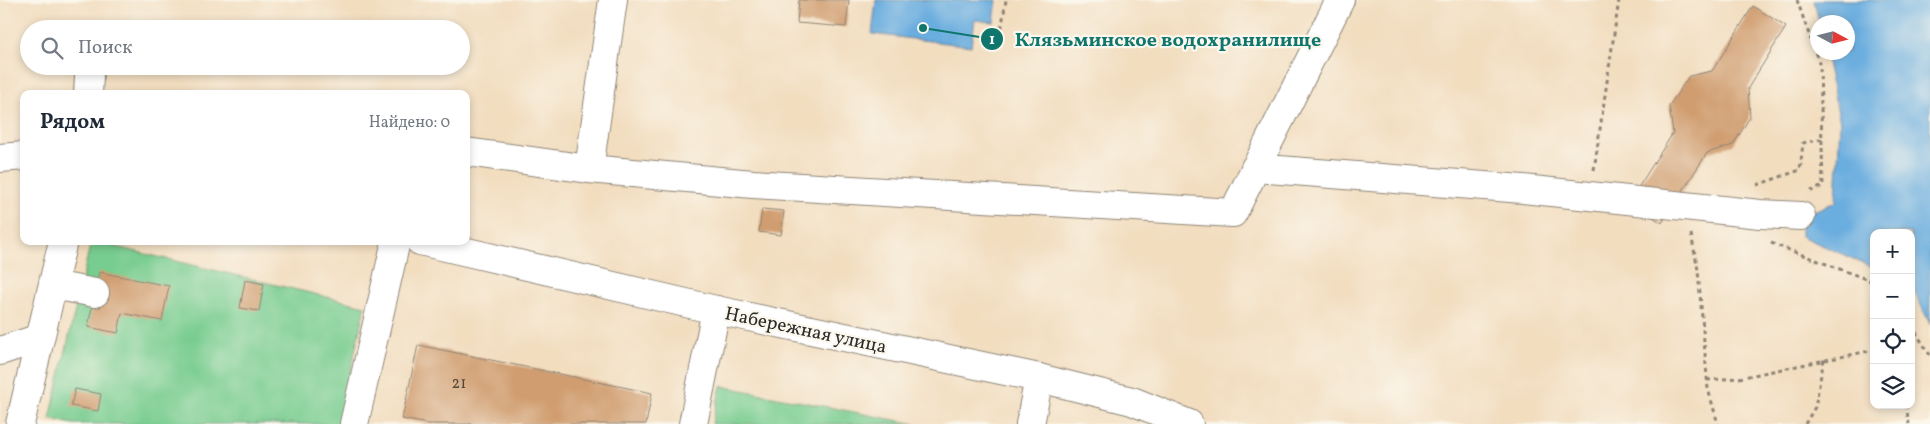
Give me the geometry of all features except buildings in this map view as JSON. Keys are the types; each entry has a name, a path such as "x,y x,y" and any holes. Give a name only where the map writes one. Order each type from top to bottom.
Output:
{"street":[{"path":"589,168 613,0"},
{"path":"470,153 589,168 753,184 1232,213 1340,0"},
{"path":"0,158 20,156"},
{"path":"1255,168 1591,195 1760,214 1803,205"},
{"path":"20,424 62,245"},
{"path":"354,424 395,245"},
{"name":"Набережная улица","path":"437,245 716,310 1039,378 1132,401 1189,424"},
{"path":"53,285 95,293"},
{"path":"693,424 716,310"},
{"path":"0,351 40,338"},
{"path":"1030,424 1039,378"}],"path":[{"path":"999,44 1006,0"},
{"path":"1591,195 1619,0"},
{"path":"1797,0 1820,66 1823,186 1803,205"},
{"path":"1755,186 1800,170 1804,142 1822,139"},
{"path":"1690,228 1698,270 1707,380 1718,424"},
{"path":"1915,331 1930,355"},
{"path":"1707,380 1739,378 1870,351"},
{"path":"1805,424 1815,407 1824,360"},
{"path":"1907,409 1909,424"}],"green space":[{"path":"90,245 108,245 365,306 339,424 73,424 50,419"},
{"path":"721,386 915,424 712,424"}],"water":[{"path":"876,0 997,0 994,22 975,20 971,46 872,34"},
{"path":"1814,0 1930,0 1930,324 1915,293 1915,229 1870,229 1870,266 1801,236 1801,216 1836,202 1840,122 1827,60 1855,60 1855,15 1817,15"}],"place":[{"name":"Клязьминское водохранилище","path":"923,28"}]}
